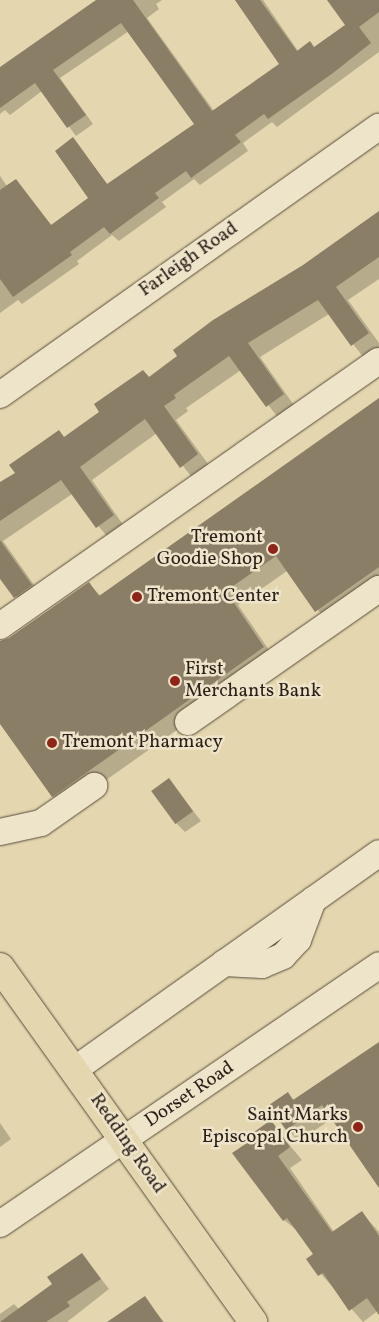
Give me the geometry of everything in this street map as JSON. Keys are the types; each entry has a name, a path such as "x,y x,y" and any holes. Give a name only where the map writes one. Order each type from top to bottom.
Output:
{"main road":[{"name":"Redding Road","path":"0,967 253,1322"}],"street":[{"name":"Farleigh Road","path":"0,395 379,127"},
{"path":"0,626 379,361"},
{"path":"188,722 379,589"},
{"path":"0,832 41,823 94,786"},
{"path":"74,1070 313,900 377,860"},
{"name":"Dorset Road","path":"0,1224 379,965"}],"building":[{"path":"96,0 133,0 212,111 279,64 235,0 260,0 297,51 310,41 314,47 345,25 327,0 379,0 379,12 359,27 371,43 333,73 268,119 264,114 235,135 241,142 191,178 186,171 155,193 159,198 110,234 104,227 70,252 72,255 13,297 0,279 0,190 16,179 51,225 88,198 55,151 73,137 107,184 194,124 121,23 53,70 86,115 67,128 35,83 0,108 0,67"},
{"path":"379,211 379,257 336,287 369,333 351,346 318,300 248,343 284,394 266,407 229,356 174,395 176,398 164,406 198,454 180,468 145,419 80,467 114,515 96,528 61,480 0,521 0,482 15,473 9,465 59,430 64,437 99,412 94,404 143,370 149,377 177,356 173,350 213,320 303,265"},
{"name":"Tremont Center","path":"379,398 379,567 315,612 276,556 226,591 264,647 52,797 0,724 0,641 9,638 89,582 99,596"},
{"path":"0,540 32,585 14,598 0,579"},
{"path":"169,778 193,811 175,824 151,791"},
{"name":"Saint Marks Episcopal Church","path":"379,1042 379,1188 322,1105 286,1130 269,1105 288,1092 293,1100"},
{"path":"271,1120 290,1147 278,1156 332,1232 362,1211 379,1236 379,1315 367,1298 349,1311 323,1273 318,1276 306,1259 313,1254 287,1218 283,1221 232,1153 247,1143 244,1139"},
{"path":"82,1253 101,1279 67,1302 70,1306 46,1322 0,1322 52,1284 47,1277"},
{"path":"145,1296 163,1322 107,1322"}],"place":[{"name":"Tremont Goodie Shop","path":"273,549"},
{"name":"Tremont Center","path":"137,597"},
{"name":"First Merchants Bank","path":"175,681"},
{"name":"Tremont Pharmacy","path":"52,743"},
{"name":"Saint Marks Episcopal Church","path":"358,1127"}]}
